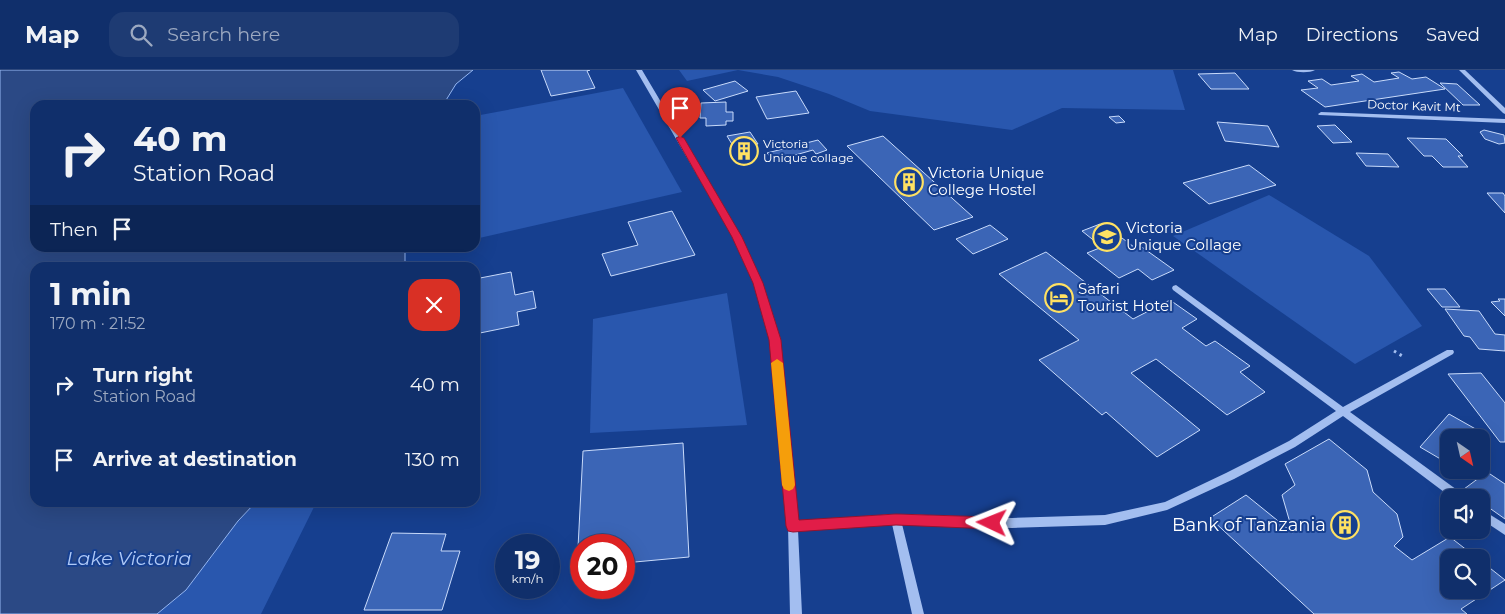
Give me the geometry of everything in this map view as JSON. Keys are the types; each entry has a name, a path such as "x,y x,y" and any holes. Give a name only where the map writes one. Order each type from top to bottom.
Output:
{"street":[{"path":"639,70 737,237 758,283 775,340 793,526 796,614"},
{"path":"1295,70 1312,70"},
{"path":"1462,70 1505,112"},
{"name":"Doctor Kavit Mt","path":"1322,114 1505,120"},
{"path":"1176,288 1448,489"},
{"path":"793,526 896,520 1012,523 1105,520 1167,506 1292,444 1342,412 1450,352"},
{"path":"1490,519 1505,530"},
{"path":"896,520 918,614"}],"shaded area":[{"path":"679,70 738,70 687,81"},
{"path":"738,70 1173,70 1185,110 1062,108 1012,130 870,111 829,94 778,77"},
{"path":"623,88 682,192 480,238 480,115"},
{"path":"1269,195 1369,256 1422,326 1355,364 1173,236"},
{"path":"727,293 747,425 590,433 593,319"},
{"path":"251,507 314,507 261,614 157,614 186,590 238,521"}],"water":[{"name":"Lake Victoria","path":"0,70 473,70 456,84 446,100 30,100 30,252 405,252 405,262 30,262 30,507 251,507 238,521 186,590 157,614 0,614"}],"building":[{"path":"541,70 590,70 587,71 595,88 551,96"},
{"path":"1399,72 1412,79 1426,77 1445,89 1325,107 1301,90 1318,88 1308,81 1322,79 1331,85 1359,81 1351,76 1362,74 1374,82 1399,78 1391,73"},
{"path":"1235,73 1249,89 1211,89 1198,74"},
{"path":"735,81 748,91 715,101 703,90"},
{"path":"1440,83 1457,84 1480,105 1463,105"},
{"name":"Victoria Unique Collage","path":"796,91 809,113 767,119 756,97"},
{"name":"Victoria Unique Collage","path":"726,102 726,112 733,112 733,121 726,121 726,125 706,126 706,118 700,118 701,103"},
{"path":"1119,116 1125,122 1116,123 1109,117"},
{"path":"1217,122 1268,126 1279,147 1225,141"},
{"path":"1335,125 1352,142 1333,143 1317,126"},
{"path":"1484,130 1504,135 1505,143 1499,144 1485,139 1480,132"},
{"name":"Victoria Unique collage","path":"750,132 758,144 748,145 755,157 741,159 727,136"},
{"name":"Victoria Unique College Hostel","path":"883,136 973,217 934,230 847,146"},
{"path":"1407,138 1446,139 1463,156 1458,156 1468,167 1443,167 1432,156 1424,156"},
{"path":"818,140 827,150 816,154 813,150 774,161 767,153"},
{"path":"1356,153 1388,154 1399,167 1366,166"},
{"path":"1249,165 1276,185 1209,204 1183,183"},
{"path":"1487,193 1503,193 1505,196 1505,213"},
{"path":"672,211 695,255 611,276 602,254 638,245 628,222"},
{"name":"Victoria Unique Collage","path":"1100,224 1119,239 1122,238 1134,247 1139,245 1174,270 1152,280 1138,269 1119,278 1087,253 1102,247 1082,231"},
{"path":"990,225 1008,239 973,254 956,239"},
{"path":"1046,252 1133,319 1170,300 1197,319 1182,328 1206,346 1215,341 1250,366 1240,372 1265,392 1227,415 1156,359 1131,373 1200,430 1157,457 1106,412 1102,415 1039,360 1079,340 999,274"},
{"path":"511,272 515,295 533,291 536,308 517,312 519,325 480,333 480,278"},
{"path":"1427,289 1445,289 1460,307 1442,307"},
{"path":"1498,299 1505,299 1505,316 1491,302 1500,301"},
{"path":"1445,309 1479,311 1495,334 1505,335 1505,351 1479,349 1470,337 1464,336"},
{"path":"1481,373 1505,403 1505,442 1500,442 1448,374"},
{"path":"1449,414 1476,429 1440,429 1440,459 1420,447"},
{"name":"Bank of Tanzania","path":"1329,439 1367,470 1373,492 1397,514 1403,537 1394,546 1412,560 1447,539 1453,539 1465,549 1440,549 1440,599 1476,599 1461,609 1467,614 1314,614 1210,518 1246,495 1293,533 1282,495 1295,485 1285,464"},
{"path":"683,443 689,557 635,562 635,534 579,534 583,451"},
{"path":"1490,474 1505,484 1505,519 1490,508 1490,489 1464,489 1478,479 1490,479"},
{"path":"392,533 446,534 441,551 460,551 442,610 364,610"},
{"name":"Bank of Tanzania","path":"1490,568 1505,580 1490,590"}],"slow traffic":[{"path":"777,363 789,485"}],"place":[{"name":"Victoria Unique collage","path":"744,151"},
{"name":"Victoria Unique College Hostel","path":"909,182"},
{"name":"Victoria Unique Collage","path":"1107,237"},
{"name":"Safari Tourist Hotel","path":"1059,298"},
{"name":"Bank of Tanzania","path":"1345,525"}],"route":[{"path":"680,138 737,237 758,283 775,340 793,526 853,521 896,520 992,523"}]}
